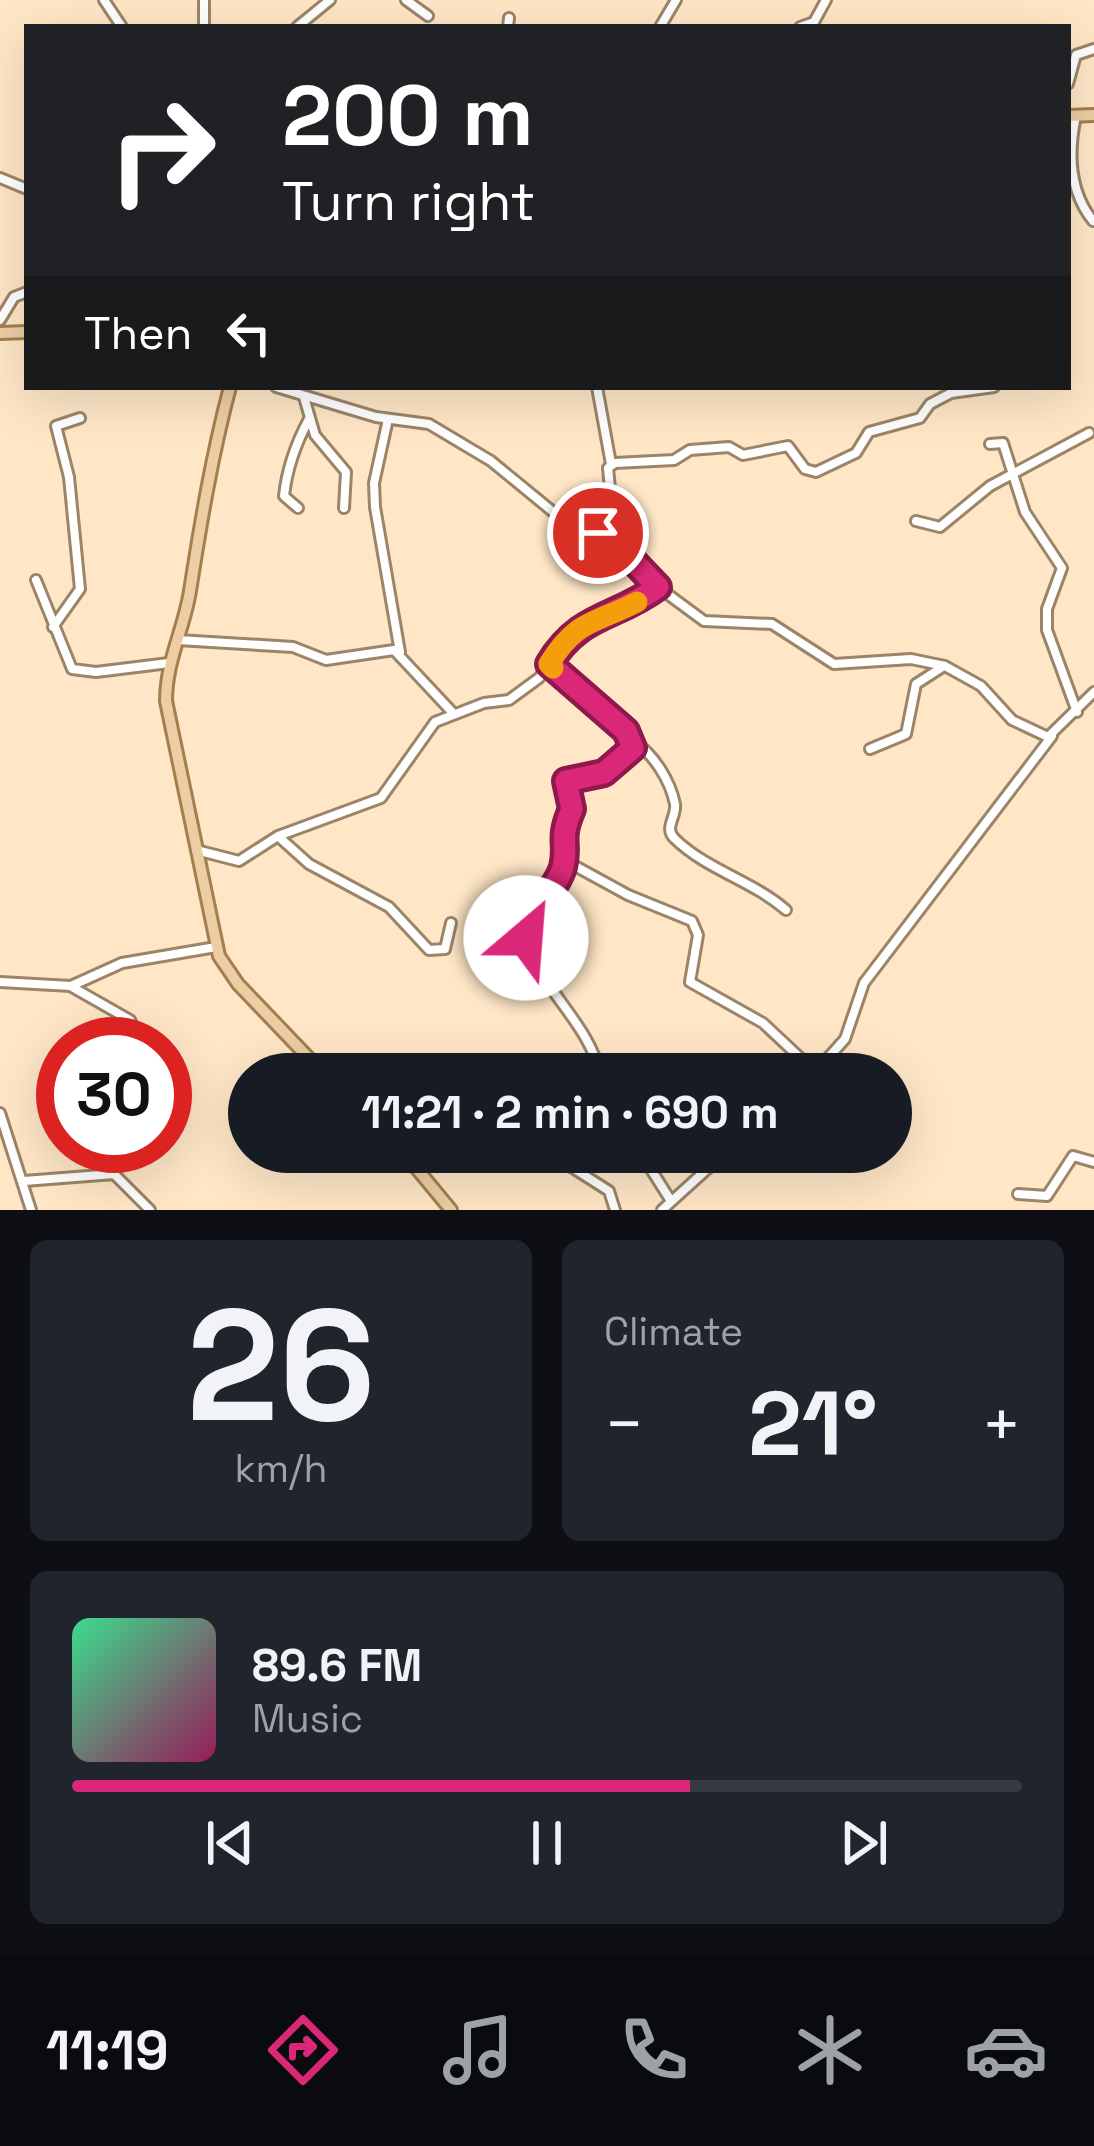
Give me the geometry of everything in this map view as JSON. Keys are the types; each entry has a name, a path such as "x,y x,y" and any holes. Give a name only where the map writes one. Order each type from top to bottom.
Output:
{"main road":[{"path":"1072,116 1094,115"},
{"path":"229,390 201,502 190,591 169,663 166,701 216,947 238,985 304,1053"},
{"path":"420,1173 451,1210"}],"street":[{"path":"301,24 330,0"},
{"path":"406,0 428,16"},
{"path":"806,24 819,17 826,0"},
{"path":"1071,73 1076,55 1094,49"},
{"path":"1072,116 1077,194 1094,220"},
{"path":"0,320 14,297 24,293"},
{"path":"284,390 439,430 491,461 551,512 608,539 658,587 704,621 772,624 834,664 911,659 945,666 981,686 1012,720 1053,735"},
{"path":"598,390 611,464 608,487 613,520 608,539"},
{"path":"611,464 674,460 690,450 730,447 743,455 788,446 805,469 816,472 856,453 869,433 920,418 932,402 971,390"},
{"path":"304,397 315,435 346,472 344,508"},
{"path":"53,627 80,592 69,477 56,426 80,418"},
{"path":"298,508 284,496 284,488 293,447 309,418"},
{"path":"388,419 374,483 400,652 453,712"},
{"path":"916,521 940,527 1014,472 1089,433"},
{"path":"990,444 1003,443 1025,512 1062,568 1047,609 1047,630 1077,712"},
{"path":"36,580 72,669 96,672 169,663"},
{"path":"196,850 238,861 278,836 381,798 422,747 427,732 453,712 509,700 549,664 579,626 628,607 658,587"},
{"path":"176,640 292,647 326,660 378,650 400,652"},
{"path":"549,664 647,750 675,805 669,828 674,838 786,910"},
{"path":"870,749 906,734 916,684 945,666"},
{"path":"832,1053 844,1039 864,983 1053,735 1094,692"},
{"path":"596,1053 553,995 526,938 527,925 563,860 562,827 572,809 566,781 615,766 633,748 633,740"},
{"path":"278,836 309,864 389,907 429,950 445,949 451,923"},
{"path":"563,860 628,895 692,921 698,935 690,982 763,1023 794,1053"},
{"path":"71,986 122,963 216,947"},
{"path":"0,982 71,986 125,1017"},
{"path":"0,1117 31,1210"},
{"path":"1018,1194 1047,1196 1073,1156 1094,1162"},
{"path":"581,1173 609,1191 615,1210"},
{"path":"653,1173 671,1202"},
{"path":"662,1210 703,1173"},
{"path":"24,1181 114,1174 150,1210"}],"slow traffic":[{"path":"553,668 549,664 579,626 637,602"}],"route":[{"path":"526,938 527,925 563,865 560,837 572,809 566,781 604,773 633,748 626,731 549,664 579,626 628,607 658,587 617,544 598,533"}]}
